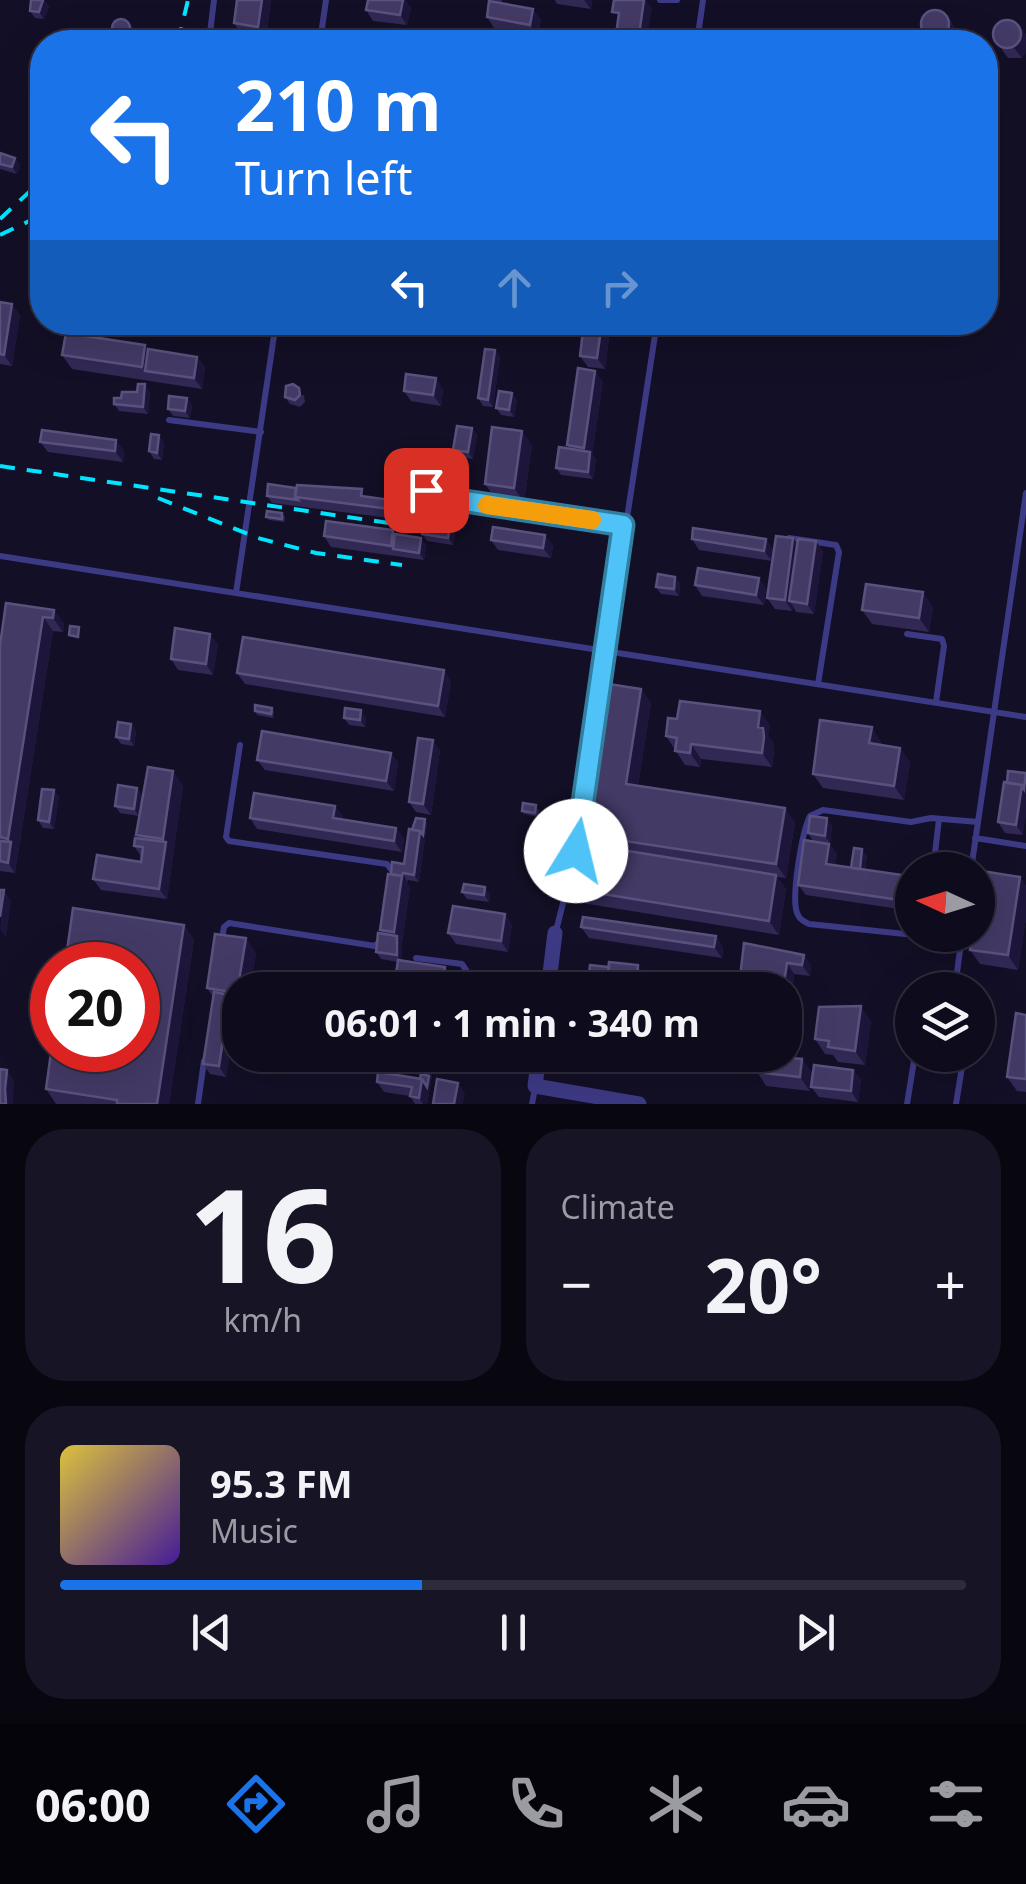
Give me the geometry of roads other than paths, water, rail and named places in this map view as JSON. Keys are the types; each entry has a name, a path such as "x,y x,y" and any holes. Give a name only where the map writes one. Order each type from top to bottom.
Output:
{"street":[{"path":"551,972 556,933"},
{"path":"537,1072 535,1086 640,1104"}],"lane":[{"path":"210,30 214,0"},
{"path":"322,30 326,0"},
{"path":"660,0 678,0"},
{"path":"699,30 704,0"},
{"path":"236,593 275,335"},
{"path":"556,933 576,851 654,335"},
{"path":"169,420 261,432"},
{"path":"430,457 426,490 432,496 623,525"},
{"path":"973,852 1022,546 1026,493"},
{"path":"788,537 836,545 839,552 818,684"},
{"path":"0,556 1026,716"},
{"path":"908,634 942,639 936,702"},
{"path":"240,745 226,836 229,841 388,864 393,870 390,888"},
{"path":"895,933 808,924 798,914 796,888 806,822 817,811 911,822 978,822"},
{"path":"935,852 939,819"},
{"path":"975,838 1026,846"},
{"path":"576,851 594,854"},
{"path":"778,885 796,888"},
{"path":"221,947 224,927 230,923 375,946 381,942 384,924"},
{"path":"416,958 462,964 467,972"},
{"path":"198,1104 206,1045"},
{"path":"907,1104 912,1072"},
{"path":"956,1104 961,1072"},
{"path":"532,1104 535,1086"}],"railway":[{"path":"181,30 188,0"},
{"path":"0,219 30,191"},
{"path":"0,235 30,221"},
{"path":"0,466 450,532"},
{"path":"158,498 258,538 316,553 402,565"}]}
